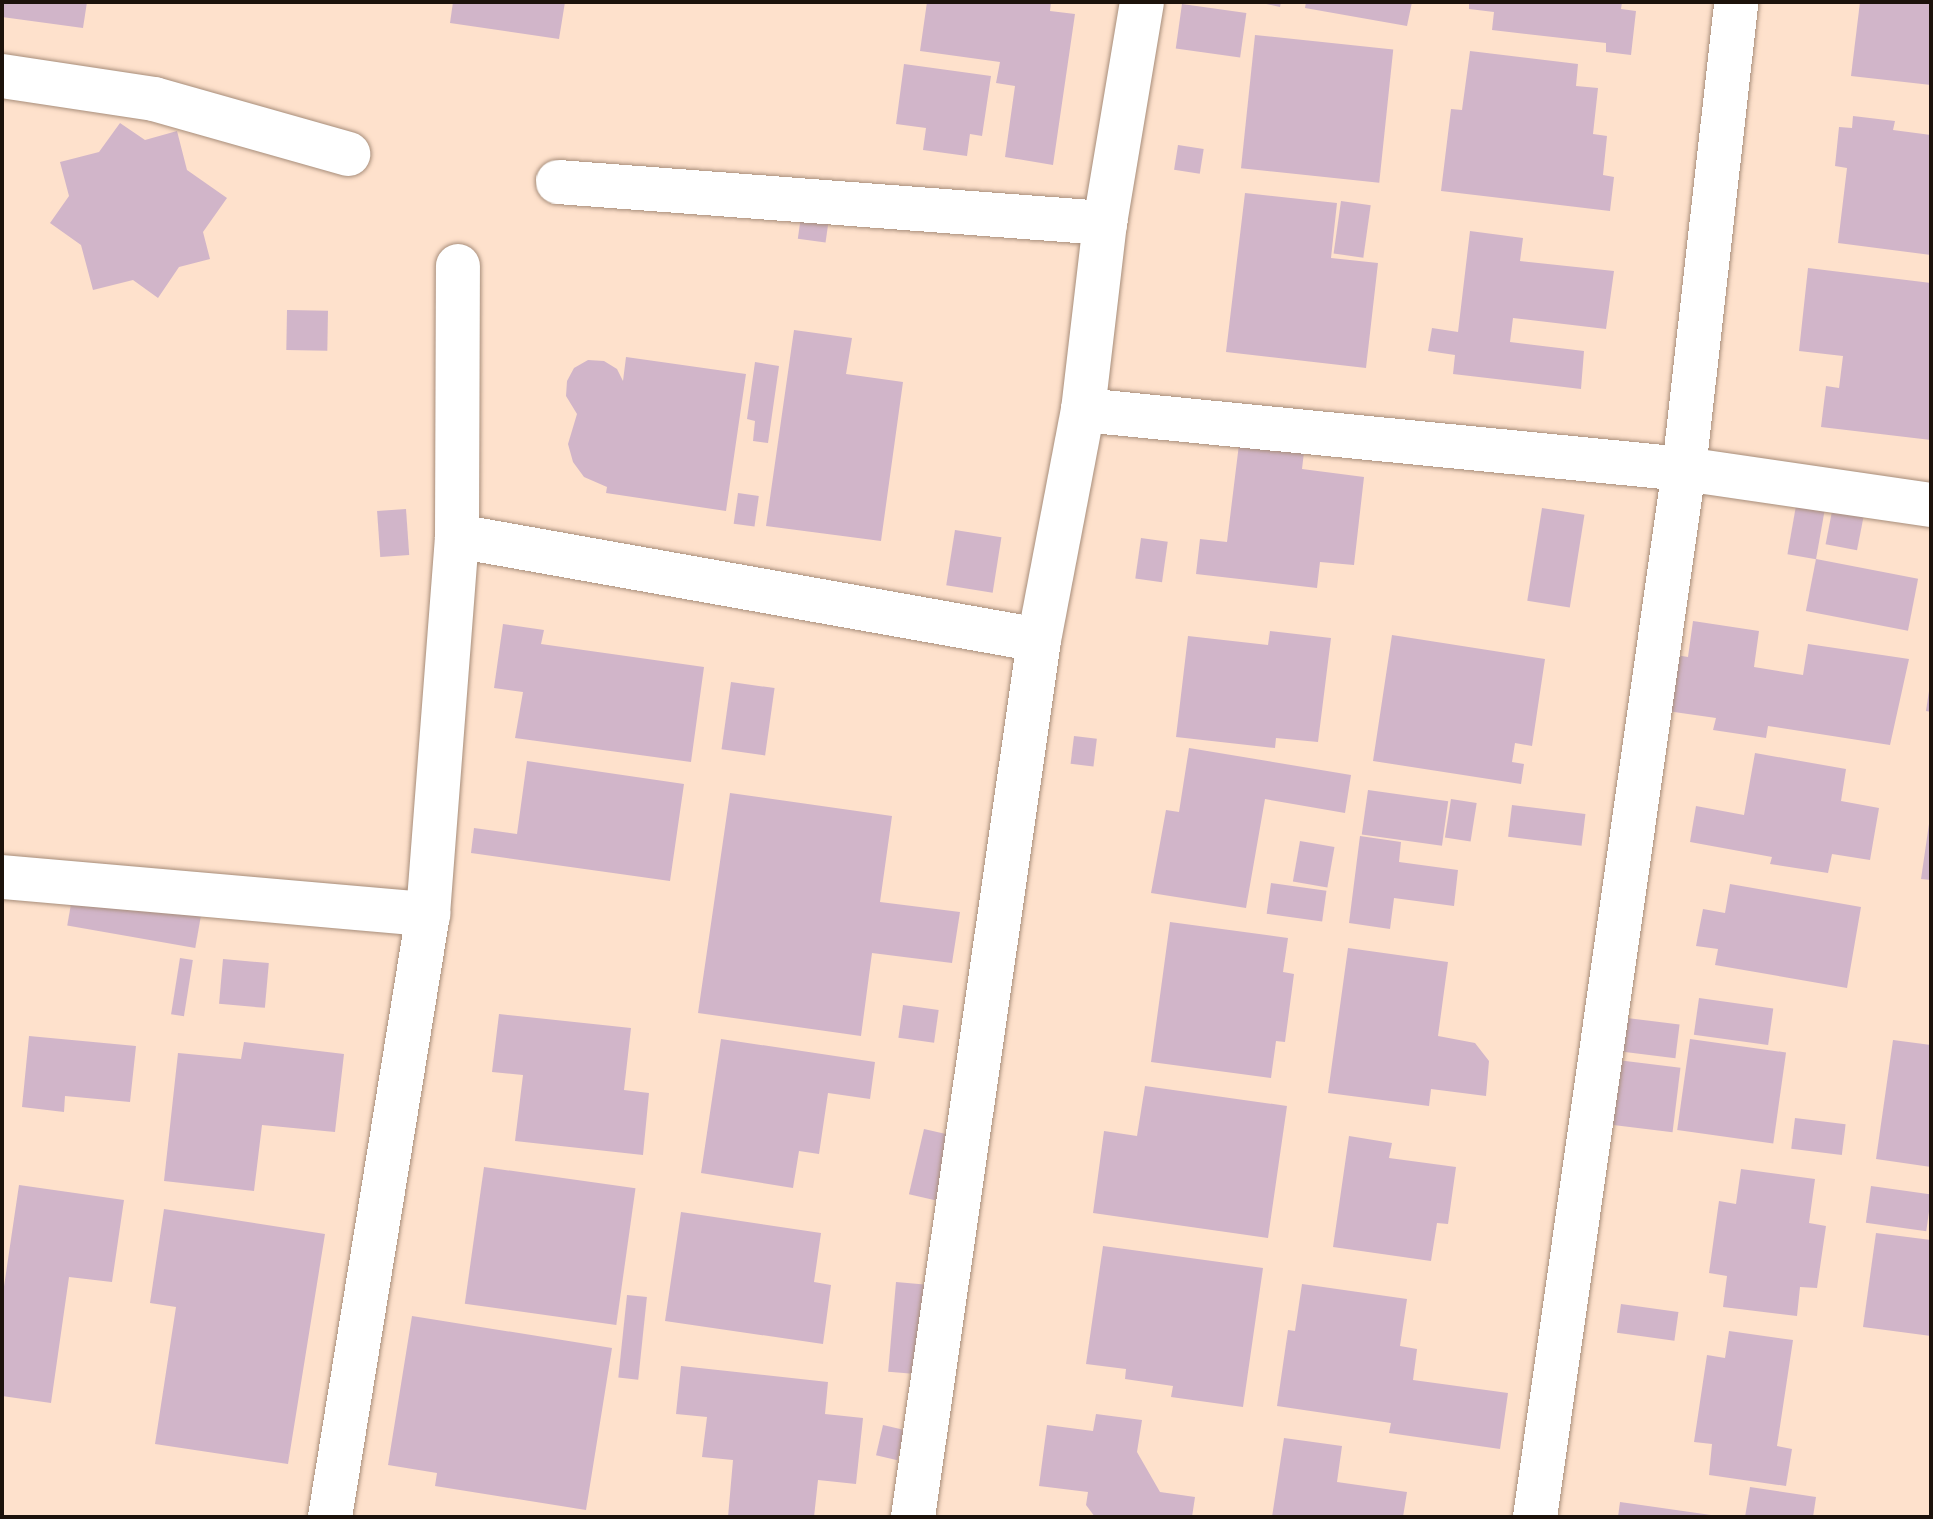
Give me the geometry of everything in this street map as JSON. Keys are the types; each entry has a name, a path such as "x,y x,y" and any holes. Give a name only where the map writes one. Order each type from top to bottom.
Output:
{"street":[{"path":"913,1517 1039,640 1083,410 1105,223 1142,2"},
{"path":"1535,1517 1684,469 1736,2"},
{"path":"2,76 154,99 348,154"},
{"path":"558,182 1105,223"},
{"path":"330,1517 428,914 457,536 458,266"},
{"path":"1083,410 1684,469 1931,505"},
{"path":"457,536 1039,640"},
{"path":"2,877 428,914"}],"building":[{"path":"2,2 87,2 83,28 2,17"},
{"path":"453,2 565,2 559,39 450,23"},
{"path":"927,2 1051,2 1050,11 1075,14 1053,165 1005,157 1015,86 996,83 1000,62 920,51"},
{"path":"1257,2 1281,2 1280,7"},
{"path":"1306,2 1412,2 1407,26 1305,8"},
{"path":"1469,2 1622,2 1621,9 1636,11 1631,55 1606,52 1606,43 1492,30 1494,12 1469,9"},
{"path":"1860,2 1931,2 1931,85 1851,76"},
{"path":"1182,4 1246,13 1240,58 1176,49"},
{"path":"1255,35 1393,50 1379,183 1241,168"},
{"path":"1470,51 1578,64 1576,86 1598,88 1593,134 1607,136 1603,175 1614,177 1610,211 1441,191 1451,109 1462,110"},
{"path":"904,64 991,76 982,136 970,134 967,156 923,150 926,128 896,124"},
{"path":"1853,116 1895,121 1893,130 1931,135 1931,255 1838,243 1847,168 1835,166 1839,127 1852,128"},
{"path":"120,123 145,140 177,131 187,170 227,198 203,232 210,259 179,267 158,298 133,280 93,290 81,245 50,223 69,196 60,162 99,152"},
{"path":"1178,145 1204,149 1200,174 1174,170"},
{"path":"1245,193 1337,203 1331,258 1378,263 1366,368 1226,352"},
{"path":"1341,201 1371,205 1363,258 1334,253"},
{"path":"802,209 830,213 826,243 798,239"},
{"path":"1470,231 1523,238 1520,261 1614,271 1606,329 1513,318 1510,342 1584,351 1581,389 1453,374 1455,355 1428,351 1432,328 1458,332"},
{"path":"1808,268 1931,283 1931,440 1821,427 1826,386 1839,388 1843,356 1799,351"},
{"path":"287,310 328,311 327,351 286,350"},
{"path":"794,330 852,338 846,374 903,382 881,541 766,526"},
{"path":"626,357 746,374 726,511 606,493 607,487 584,477 573,462 568,444 577,414 566,396 567,381 574,368 588,360 604,361 617,369 623,381"},
{"path":"755,362 779,366 768,443 753,441 755,421 747,419"},
{"path":"1241,428 1306,435 1302,469 1364,477 1354,565 1320,562 1317,588 1196,574 1200,539 1227,542"},
{"path":"738,493 759,496 754,527 734,524"},
{"path":"1797,500 1826,505 1816,559 1787,554"},
{"path":"1834,501 1865,507 1857,550 1826,544"},
{"path":"1542,508 1584,515 1570,608 1527,601"},
{"path":"406,509 409,555 380,557 377,511"},
{"path":"955,530 1001,537 993,593 946,585"},
{"path":"1141,538 1168,542 1162,582 1135,579"},
{"path":"1816,559 1918,579 1908,631 1806,611"},
{"path":"1693,621 1759,631 1754,667 1803,675 1808,644 1909,659 1890,745 1768,726 1766,738 1713,730 1716,718 1667,711 1676,655 1688,657"},
{"path":"503,624 544,630 541,644 704,667 691,762 515,738 523,692 494,688"},
{"path":"1270,631 1331,638 1318,742 1276,738 1275,748 1176,737 1188,636 1268,645"},
{"path":"1392,635 1545,659 1532,746 1515,743 1512,762 1524,764 1521,784 1373,761"},
{"path":"731,682 775,688 765,755 722,749"},
{"path":"1931,691 1931,712 1926,711"},
{"path":"1074,736 1097,739 1093,767 1071,764"},
{"path":"1189,748 1351,775 1345,813 1265,799 1246,908 1151,893 1166,810 1179,812"},
{"path":"1755,753 1846,769 1841,801 1879,808 1870,860 1832,854 1828,873 1770,864 1772,857 1690,842 1696,806 1744,815"},
{"path":"527,761 684,784 670,881 471,853 474,828 517,834"},
{"path":"1368,790 1448,801 1442,846 1362,835"},
{"path":"730,793 892,816 880,902 960,912 952,963 872,953 861,1036 698,1013"},
{"path":"1451,799 1477,803 1471,842 1445,838"},
{"path":"1512,805 1585,814 1582,846 1508,837"},
{"path":"1931,825 1931,880 1921,879"},
{"path":"1360,836 1401,842 1399,862 1458,870 1454,906 1394,898 1390,929 1349,923"},
{"path":"1300,841 1334,847 1327,887 1293,881"},
{"path":"1271,883 1326,891 1322,921 1267,914"},
{"path":"1730,884 1861,907 1847,988 1715,965 1718,949 1696,946 1703,909 1725,913"},
{"path":"74,887 202,910 195,948 67,925"},
{"path":"1170,922 1288,938 1283,972 1294,974 1285,1042 1276,1041 1271,1078 1151,1062"},
{"path":"1348,948 1448,962 1438,1036 1475,1043 1489,1061 1486,1096 1431,1089 1429,1106 1328,1093"},
{"path":"180,958 193,960 184,1016 171,1014"},
{"path":"223,959 269,963 265,1008 219,1004"},
{"path":"1699,998 1773,1008 1768,1045 1694,1035"},
{"path":"903,1005 939,1010 934,1043 898,1038"},
{"path":"499,1014 631,1028 624,1090 649,1093 643,1155 515,1141 523,1075 492,1072"},
{"path":"1619,1017 1680,1024 1675,1058 1615,1051"},
{"path":"29,1036 136,1046 130,1102 65,1096 64,1112 22,1107"},
{"path":"721,1039 875,1062 870,1099 828,1093 819,1154 799,1151 793,1188 701,1173"},
{"path":"1690,1039 1786,1052 1773,1144 1677,1130"},
{"path":"1893,1040 1931,1045 1931,1167 1876,1159"},
{"path":"244,1042 344,1054 335,1132 262,1125 254,1191 164,1181 178,1053 241,1059"},
{"path":"1609,1059 1680,1068 1673,1132 1601,1124"},
{"path":"1145,1086 1287,1106 1268,1238 1093,1213 1104,1131 1137,1136"},
{"path":"1795,1118 1846,1124 1842,1155 1791,1149"},
{"path":"924,1129 960,1137 945,1203 909,1194"},
{"path":"1349,1136 1392,1143 1389,1158 1456,1167 1448,1224 1437,1223 1431,1261 1333,1247"},
{"path":"484,1167 636,1188 616,1325 465,1304"},
{"path":"1741,1169 1815,1179 1809,1223 1826,1226 1817,1288 1800,1287 1797,1316 1723,1307 1727,1276 1709,1273 1719,1201 1736,1204"},
{"path":"19,1185 124,1200 112,1282 69,1277 51,1403 2,1396 2,1300"},
{"path":"1871,1186 1931,1194 1926,1231 1866,1223"},
{"path":"164,1209 325,1234 288,1464 155,1444 176,1307 150,1303"},
{"path":"681,1212 821,1233 814,1282 831,1285 823,1344 665,1321"},
{"path":"1876,1233 1931,1240 1931,1336 1863,1327"},
{"path":"1103,1246 1263,1268 1243,1407 1171,1397 1173,1386 1125,1379 1126,1369 1086,1364"},
{"path":"896,1282 930,1285 922,1375 888,1372"},
{"path":"1302,1284 1407,1299 1400,1346 1417,1349 1413,1380 1508,1393 1500,1449 1389,1433 1391,1423 1277,1406 1288,1330 1295,1331"},
{"path":"627,1295 647,1297 638,1380 618,1378"},
{"path":"1621,1304 1678,1312 1674,1341 1617,1333"},
{"path":"412,1316 612,1348 586,1510 435,1486 437,1473 388,1465"},
{"path":"1729,1331 1793,1340 1777,1446 1792,1449 1786,1486 1709,1475 1712,1444 1694,1442 1707,1355 1725,1358"},
{"path":"681,1366 828,1382 825,1414 863,1418 856,1484 818,1480 814,1517 728,1517 733,1460 702,1457 707,1417 676,1414"},
{"path":"1096,1414 1142,1420 1137,1452 1160,1492 1195,1497 1192,1517 1095,1517 1086,1505 1088,1492 1039,1486 1047,1425 1093,1431"},
{"path":"883,1425 904,1430 897,1460 876,1455"},
{"path":"1284,1438 1342,1446 1337,1482 1407,1492 1403,1517 1272,1517"},
{"path":"1750,1487 1816,1497 1813,1517 1745,1517"},
{"path":"1620,1502 1711,1515 1711,1517 1618,1517"}]}
